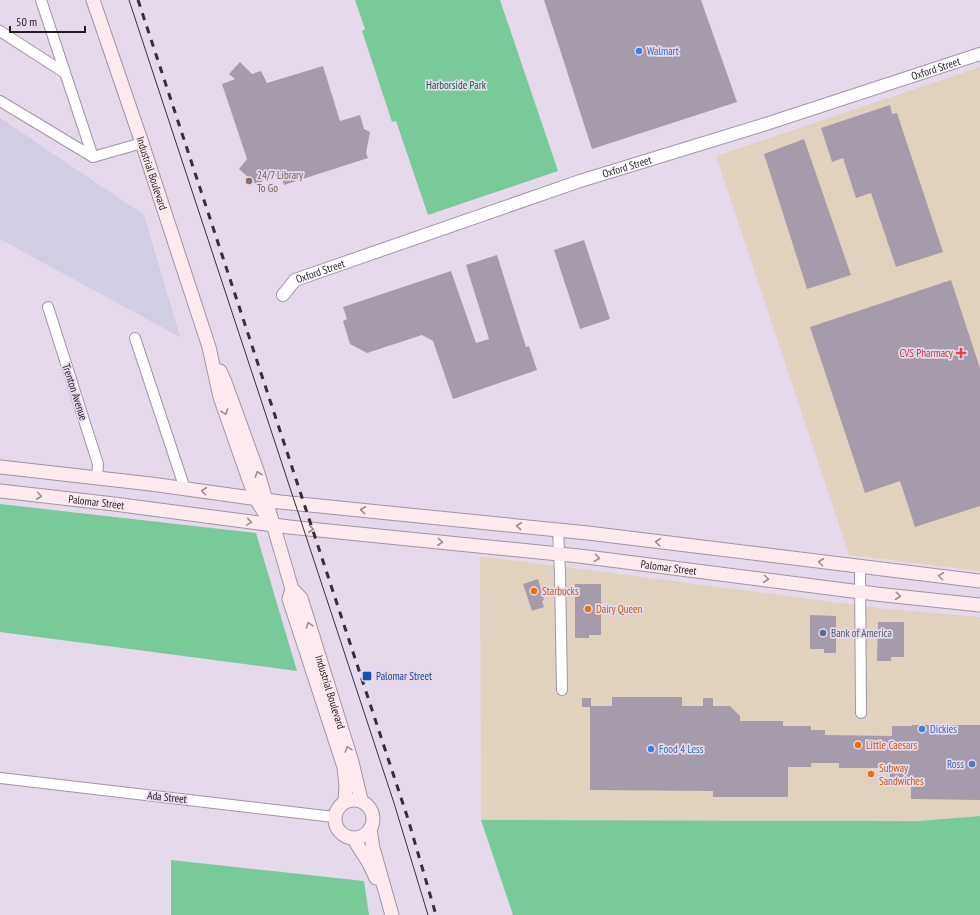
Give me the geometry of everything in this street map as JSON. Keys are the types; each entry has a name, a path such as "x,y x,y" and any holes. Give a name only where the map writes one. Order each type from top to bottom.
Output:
{"main road":[{"name":"Industrial Boulevard","path":"93,0 209,347 220,397 272,525 292,589 301,598 352,762 361,800 373,813 374,818 370,829 373,848 392,915"},
{"path":"0,467 185,489 261,500 558,530 980,581"},
{"name":"Palomar Street","path":"0,491 288,527 559,554 876,594 980,605"},
{"name":"Industrial Boulevard","path":"292,589 288,598 344,767 346,786 345,801"},
{"path":"334,817 336,810 345,801 350,799 361,800"},
{"name":"Industrial Boulevard","path":"334,817 337,829 346,837 353,838 384,889"},
{"path":"353,838 366,834 370,829"}],"street":[{"path":"40,0 93,157"},
{"path":"0,31 65,73"},
{"name":"Oxford Street","path":"283,295 295,280 580,181 759,126 980,54"},
{"path":"0,101 93,157 142,144"},
{"name":"Trenton Avenue","path":"48,307 98,464 97,478"},
{"path":"135,338 185,489"},
{"path":"558,530 562,690"},
{"path":"860,567 861,713"},
{"name":"Ada Street","path":"0,778 334,817"}],"shaded area":[{"path":"980,67 980,571 849,555 716,156"},
{"path":"0,118 144,215 180,337 0,239"},
{"path":"480,557 887,609 980,617 980,816 919,821 481,820"}],"green space":[{"name":"Harborside Park","path":"355,0 500,0 558,171 428,215 396,121 392,122 362,31 365,29"},
{"path":"0,504 256,533 297,671 0,632"},
{"path":"980,816 980,915 513,915 481,820 919,821"},
{"path":"171,860 364,881 369,915 171,915"}],"building":[{"name":"Walmart","path":"544,0 701,0 737,102 592,149"},
{"path":"240,62 252,74 261,71 267,83 323,66 340,121 360,115 364,129 370,132 366,153 368,158 284,185 282,178 269,173 258,186 239,169 247,159 222,84 235,79 229,74"},
{"path":"890,105 892,114 897,113 943,252 896,267 871,193 856,198 843,158 832,162 821,128"},
{"path":"804,139 851,275 807,289 764,154"},
{"path":"584,240 610,319 580,329 554,250"},
{"path":"497,255 526,347 529,346 537,370 453,399 433,341 422,335 367,353 350,344 343,321 347,319 343,307 451,271 476,343 489,339 466,265"},
{"path":"951,280 980,368 980,506 915,527 900,481 865,493 810,327"},
{"name":"Starbucks","path":"538,579 544,600 542,601 544,607 532,611 523,584"},
{"name":"Dairy Queen","path":"575,584 601,584 601,635 589,635 589,638 575,638"},
{"name":"Bank of America","path":"810,615 836,616 836,653 824,653 824,649 810,649"},
{"path":"878,622 904,622 904,657 891,657 891,661 877,661"},
{"path":"612,697 682,697 682,706 703,706 703,698 713,698 713,706 730,706 740,716 740,721 783,721 783,726 811,726 811,730 825,730 825,735 892,736 892,726 980,725 980,800 911,799 911,777 890,777 890,768 839,768 839,763 811,763 811,767 788,767 788,797 713,797 713,791 590,790 590,707 582,707 582,698 591,698 591,706 612,706"}],"tram line":[{"path":"129,0 394,803 428,915"}],"railway":[{"path":"138,0 408,819 436,915"}],"place":[{"name":"Walmart","path":"639,51"},
{"name":"24/7 Library To Go","path":"249,181"},
{"name":"CVS Pharmacy","path":"961,353"},
{"name":"Starbucks","path":"534,591"},
{"name":"Dairy Queen","path":"588,609"},
{"name":"Bank of America","path":"823,633"},
{"name":"Palomar Street","path":"367,676"},
{"name":"Dickies","path":"922,729"},
{"name":"Little Caesars","path":"858,745"},
{"name":"Food 4 Less","path":"651,749"},
{"name":"Ross","path":"972,764"},
{"name":"Subway Sandwiches","path":"871,774"}]}
